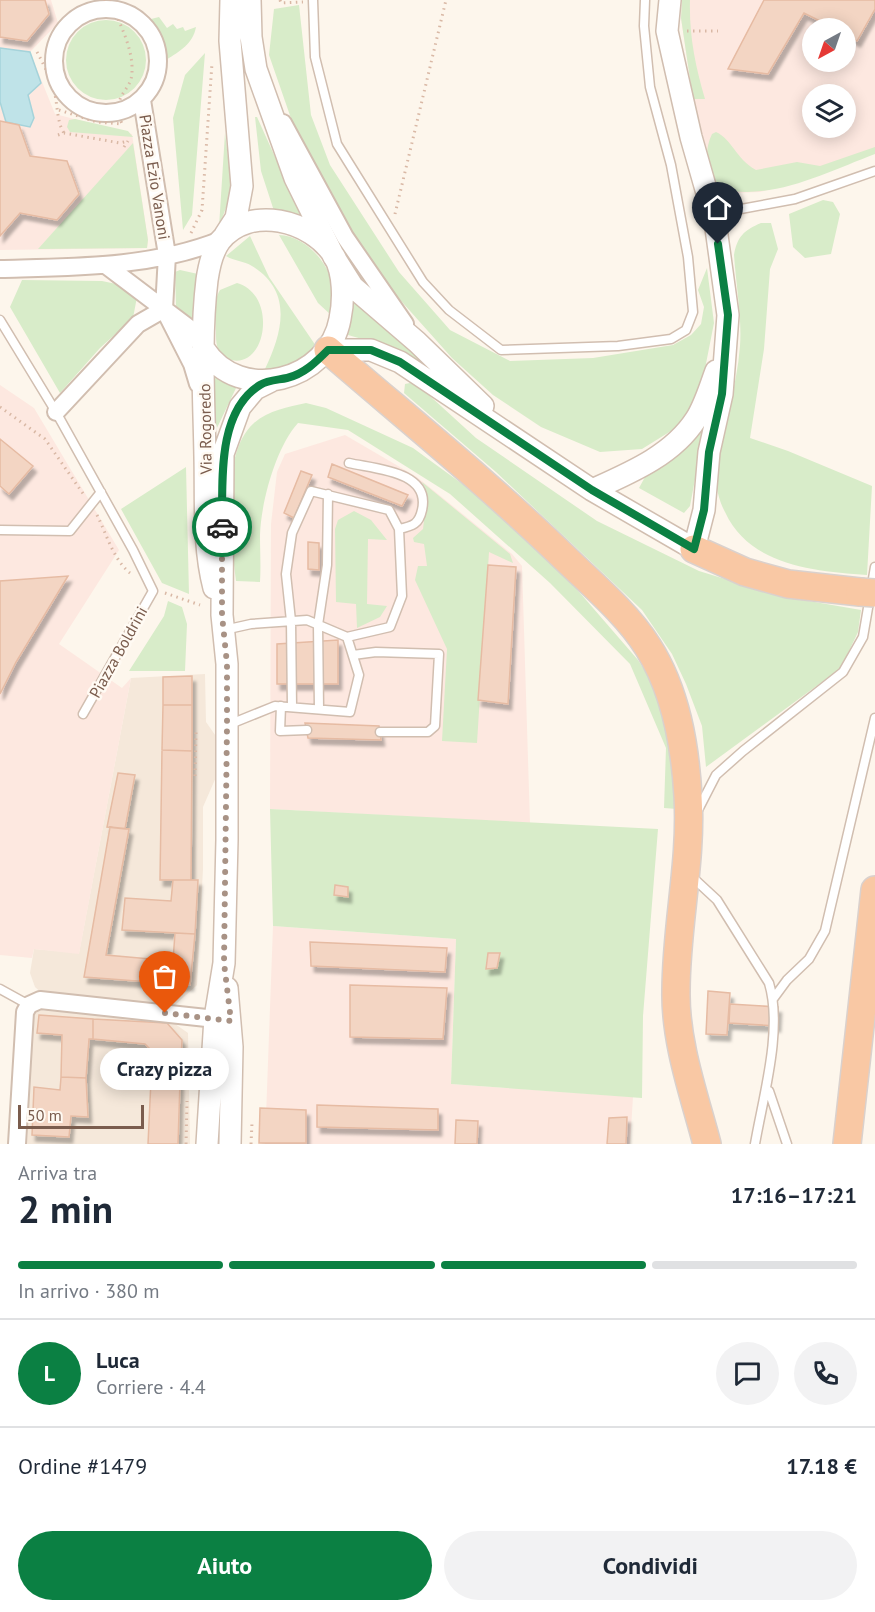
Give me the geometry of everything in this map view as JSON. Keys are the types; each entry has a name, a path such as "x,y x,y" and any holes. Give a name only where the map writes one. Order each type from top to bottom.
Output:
{"highway":[{"path":"328,350 544,538 614,606 648,647 672,698 686,760 690,837 676,991 681,1037 707,1144"},
{"path":"694,549 745,572 788,584 867,592"},
{"path":"847,1144 875,890"}],"street":[{"path":"328,350 371,350 400,362 592,490 694,549 704,510 709,452 722,394 728,315 713,214 691,137 667,32 670,0"},
{"path":"107,266 189,328 215,363 233,372 255,380 271,381 297,374 328,350 340,320 342,294 337,266 295,178 256,69 246,2"},
{"path":"204,349 210,261 236,218 242,186 230,41 246,2"},
{"path":"107,4 143,23 158,51 158,67 154,83 142,100 117,112 101,114 85,109 71,100 60,88 54,72 53,56 62,33 79,15 107,4"},
{"path":"256,69 345,237 417,342"},
{"name":"Piazza Ezio Vanoni","path":"142,100 167,255 164,309"},
{"path":"0,268 107,266 188,252 221,240 241,226 273,220 307,232 353,287 417,342 533,451"},
{"path":"164,309 192,364 204,405"},
{"path":"56,412 138,324 164,309"},
{"name":"Via Rogoredo","path":"204,349 208,560 223,622"},
{"path":"592,490 637,470 680,437 697,419 724,354"},
{"name":"Via Rogoredo","path":"223,622 223,454 240,407 255,389 271,381"},
{"path":"223,622 227,725 223,1019 230,1144"},
{"path":"17,1144 22,1039 25,1012 29,1005 40,1000 223,1019"},
{"path":"207,1144 223,1019"}],"lane":[{"path":"313,1 315,57 337,144 423,282 449,310 501,350 618,346 671,339 686,330 693,312 688,257 671,165 650,87 644,26 645,0"},
{"path":"713,214 795,199 875,171"},
{"path":"0,320 101,492 70,531 0,530"},
{"path":"349,463 410,478 420,491 424,501 420,519 414,526 399,529"},
{"path":"223,622 251,624 291,621 306,620 347,637 390,627 402,596 399,529 389,510 311,491 292,533 286,574 291,621 292,707"},
{"name":"Piazza Boldrini","path":"83,714 153,591 101,492"},
{"path":"319,710 318,625 327,565 328,494"},
{"path":"690,837 701,801 716,775 843,672 863,637 875,567"},
{"path":"227,725 275,706 350,712 359,675 347,637"},
{"path":"353,655 376,652 439,654 435,726 428,732 380,732"},
{"path":"281,706 280,731 307,730"},
{"path":"773,999 787,980 809,959 825,931 875,718"},
{"path":"687,873 717,900 768,983 773,999 768,1088 754,1144"},
{"path":"0,989 29,1005"},
{"path":"768,1088 773,1109 787,1144"}],"path":[{"path":"280,0 281,3 313,1"},
{"path":"391,233 446,0"},
{"path":"59,110 97,122 122,124 117,112 120,96 132,74 130,49 107,4"},
{"path":"679,31 718,31"},
{"path":"37,52 53,85 60,126 64,133"},
{"path":"167,255 189,236 201,216 212,62"},
{"path":"58,135 64,133 120,143 128,141"},
{"path":"195,732 195,776"},
{"path":"186,1144 187,1101"},
{"path":"251,1144 252,1123"}],"shaded area":[{"path":"0,0 51,0 58,23 30,52 55,114 132,134 148,240 147,248 0,250"},
{"path":"682,0 875,0 875,148 812,178 760,192 734,193 718,188 712,179 693,99 681,18"},
{"path":"0,385 34,408 119,550 59,644 122,688 131,678 79,954 34,949 32,958 0,955"},
{"path":"345,435 417,477 512,554 522,566 530,823 270,809 271,524 277,472 285,454"},
{"path":"205,674 206,722 227,752 203,807 203,869 197,985 174,1006 51,1001 35,987 30,973 34,949 79,953 131,678"},
{"path":"273,926 456,939 451,1084 633,1097 630,1144 265,1144"},
{"path":"33,1010 168,1019 188,1033 190,1144 27,1144"}],"green space":[{"path":"682,0 690,0 693,50 705,99 693,99 681,18"},
{"path":"299,5 311,115 330,165 399,272 450,330 510,361 593,358 673,345 691,335 701,324 704,307 698,290 707,268 714,323 700,394 679,426 642,449 600,452 541,427 493,395 452,358 394,293 338,216 294,127 269,55 274,9"},
{"path":"159,17 167,28 173,24 177,29 183,27 185,31 196,27 189,43 166,60 151,19"},
{"path":"106,20 121,23 134,32 143,45 146,60 143,75 134,88 121,97 106,100 91,97 78,88 69,75 66,60 69,45 78,32 91,23"},
{"path":"205,53 192,215 183,230 173,118 185,75"},
{"path":"255,117 257,117 303,219 274,211 261,171"},
{"path":"75,119 128,131 133,137 70,132 67,127 69,120"},
{"path":"716,132 722,135 743,160 756,170 797,162 820,166 875,147 875,154 818,177 777,189 737,192 718,188 711,175 707,155 709,141 712,134"},
{"path":"225,133 232,191 219,227"},
{"path":"133,143 148,240 147,248 38,249"},
{"path":"823,200 833,202 840,214 831,254 805,258 793,247 789,214"},
{"path":"761,223 771,223 778,249 770,269 764,349 750,438 788,451 872,486 867,575 805,568 767,555 750,544 736,530 719,498 716,473 736,378 740,346 740,312 734,255 742,235"},
{"path":"279,235 299,240 322,261 328,271 333,290 331,315 318,303"},
{"path":"250,236 269,277 316,346 299,360 279,368 265,369 276,341 281,314 274,288 265,276 252,266 226,256"},
{"path":"180,270 198,274 192,319 176,306 175,272"},
{"path":"22,280 102,281 121,285 137,297 133,318 100,348 60,393 10,307"},
{"path":"237,283 250,290 259,302 263,316 259,344 251,355 241,360 228,359 222,355 216,339 215,313 218,295 220,290"},
{"path":"353,300 370,311 433,372 376,343 348,335"},
{"path":"218,377 237,386 216,430 213,429 214,379"},
{"path":"405,384 419,386 476,438 597,521 699,571 780,596 861,610 858,632 841,668 706,767 702,726 686,684 672,654 642,610 496,472 404,393"},
{"path":"306,403 326,408 413,448 483,499 574,586 638,660 656,687 675,748 677,809 664,808 666,748 630,664 550,583 450,494 348,430 298,423 290,433 271,476 263,507 260,535 260,582 236,581 230,498 236,455 243,437 254,423 266,415"},
{"path":"705,426 690,506 684,513 639,488 645,477 687,446"},
{"path":"186,467 189,594 162,583 121,509"},
{"path":"422,482 510,554 513,563 489,552 477,743 442,741 447,649 415,580 418,566 427,566 424,544 414,542 413,538 423,529 427,496"},
{"path":"354,511 371,520 387,540 368,539 367,604 387,606 380,617 357,628 356,604 336,602 335,529 338,520"},
{"path":"168,601 182,607 187,624 185,671 129,671 164,616"},
{"path":"270,809 658,829 643,1016 642,1098 451,1084 456,939 273,926"}],"water":[{"path":"0,48 30,52 41,83 28,95 34,118 30,127 6,122 0,102"}],"building":[{"path":"0,0 45,0 49,14 27,41 0,37"},
{"path":"764,0 875,0 875,9 857,41 856,18 814,18 804,13 768,74 728,69"},
{"path":"0,121 19,125 30,156 67,161 79,194 57,220 20,213 0,236"},
{"path":"0,439 33,466 9,494 0,486"},
{"path":"332,464 408,495 402,506 328,477"},
{"path":"301,471 312,475 294,518 284,513"},
{"path":"308,542 319,543 319,570 308,569"},
{"path":"488,565 516,567 508,704 478,700"},
{"path":"68,576 16,662 0,694 0,581"},
{"path":"338,640 338,684 277,684 277,644"},
{"path":"192,676 192,705 163,705 163,677"},
{"path":"163,705 192,705 192,751 162,750"},
{"path":"305,723 379,726 381,740 308,738"},
{"path":"162,750 192,751 191,880 160,880"},
{"path":"118,773 135,775 125,829 107,827"},
{"path":"110,827 129,829 106,955 173,961 175,933 195,934 190,985 84,977"},
{"path":"173,880 198,880 195,934 122,930 125,898 171,901"},
{"path":"335,885 348,887 348,897 334,895"},
{"path":"310,942 447,948 445,972 311,966"},
{"path":"488,953 500,953 497,968 486,969"},
{"path":"350,985 447,988 443,1039 350,1037"},
{"path":"708,991 730,993 727,1035 706,1034"},
{"path":"730,1004 778,1007 777,1026 729,1023"},
{"path":"39,1015 93,1019 93,1039 89,1039 86,1078 61,1077 62,1035 37,1033"},
{"path":"93,1019 167,1023 182,1040 180,1081 151,1080 152,1051 145,1044 93,1039"},
{"path":"61,1077 86,1078 88,1117 71,1116 69,1137 32,1135 34,1087 60,1090"},
{"path":"151,1080 180,1081 178,1144 148,1144"},
{"path":"317,1105 438,1109 438,1130 317,1127"},
{"path":"260,1108 306,1110 306,1143 259,1143"},
{"path":"627,1117 626,1144 607,1144 609,1118"},
{"path":"456,1120 478,1121 477,1144 455,1144"}],"way so far":[{"path":"165,1013 231,1021 224,963 227,664 222,615 224,584 222,527"}],"place":[{"name":"Crazy pizza","path":"165,1013"}],"route":[{"path":"222,527 222,464 225,444 240,407 252,391 260,385 304,371 328,350 371,350 400,362 592,490 694,549 704,510 709,452 722,394 728,315 718,244"}]}
